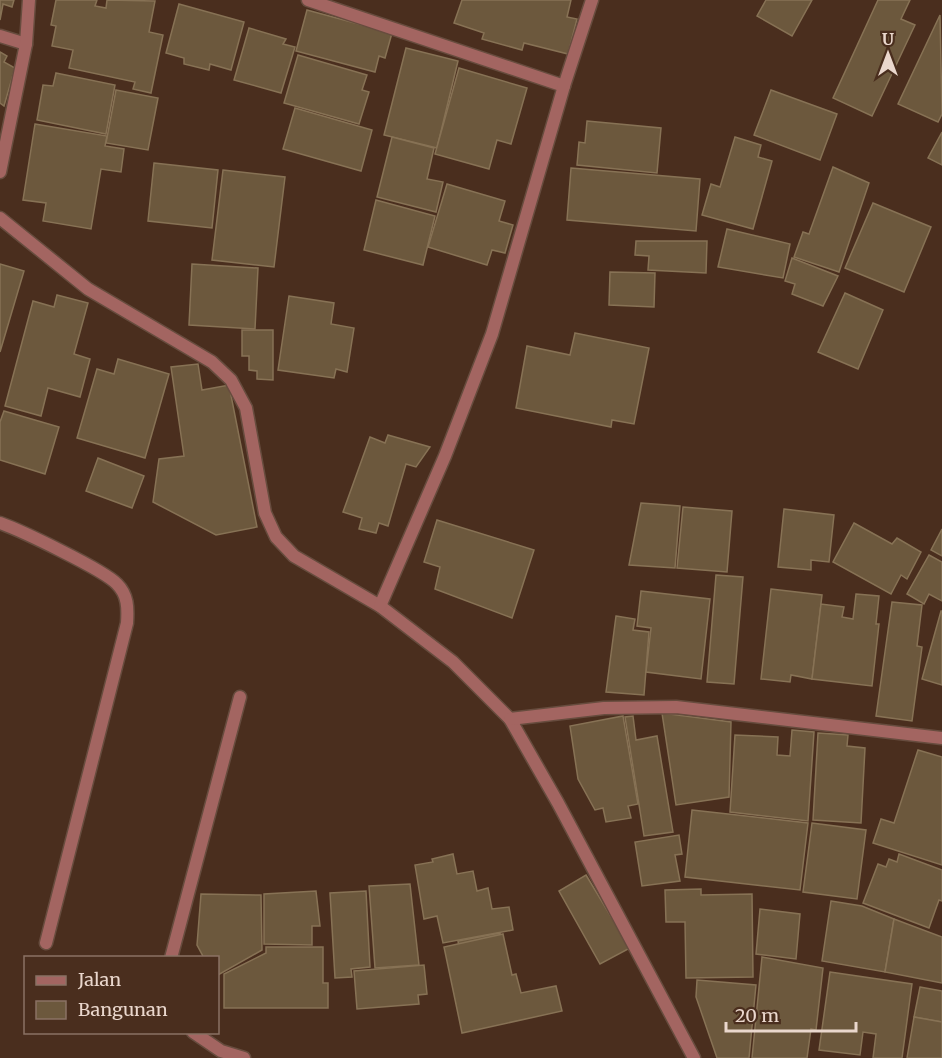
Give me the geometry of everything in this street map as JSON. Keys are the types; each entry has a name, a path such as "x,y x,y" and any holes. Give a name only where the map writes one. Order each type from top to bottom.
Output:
{"street":[{"path":"0,172 26,44 29,0"},
{"path":"308,0 564,86"},
{"path":"380,606 445,456 492,334 564,86 592,0"},
{"path":"0,36 26,44"},
{"path":"0,218 88,289 212,362 231,380 246,408 265,513 276,537 294,556 380,606 453,662 510,719 558,803 694,1058"},
{"path":"0,523 98,570 117,584 128,602 127,623 46,943"},
{"path":"171,956 240,697"},
{"path":"510,719 604,708 676,707 942,738"},
{"path":"196,1034 220,1051 244,1058"}],"building":[{"path":"0,0 14,0 12,7 3,4 0,20"},
{"path":"56,0 97,0 95,6 106,8 107,0 155,1 149,32 163,35 151,93 133,89 135,82 69,68 73,50 52,46 56,26 51,25"},
{"path":"462,0 571,0 567,17 577,19 568,54 524,43 522,50 482,39 484,33 454,23"},
{"path":"766,0 812,0 792,36 757,16"},
{"path":"878,0 910,0 901,19 915,25 872,116 833,98"},
{"path":"179,4 244,22 231,70 210,64 209,70 184,64 184,58 166,53"},
{"path":"307,10 392,33 385,58 379,56 375,72 296,51"},
{"path":"940,15 942,114 938,122 898,104"},
{"path":"249,28 286,39 283,44 295,47 281,93 234,80"},
{"path":"406,48 458,61 437,148 384,135"},
{"path":"0,52 7,56 4,62 15,68 4,106 0,103"},
{"path":"298,55 367,75 362,90 369,92 359,124 284,103"},
{"path":"459,68 527,88 511,144 497,140 489,169 435,154"},
{"path":"56,73 115,85 106,134 37,120 43,85 53,86"},
{"path":"116,90 158,98 148,150 106,143"},
{"path":"771,90 837,114 820,160 754,135"},
{"path":"295,108 372,130 361,171 283,149"},
{"path":"587,121 661,128 657,173 577,165 579,142 585,143"},
{"path":"35,124 107,136 105,146 124,149 121,172 101,169 91,229 43,221 46,203 23,200"},
{"path":"942,132 942,165 928,158"},
{"path":"392,137 434,148 427,179 443,182 436,212 377,197"},
{"path":"735,137 761,145 758,157 772,161 753,229 702,215 711,184 720,187"},
{"path":"154,163 218,170 212,228 148,221"},
{"path":"833,167 869,183 839,272 794,257 803,232 809,234"},
{"path":"571,168 700,179 696,231 567,220"},
{"path":"223,170 285,177 274,267 212,260"},
{"path":"447,184 505,201 499,221 513,225 505,253 492,250 487,265 428,247"},
{"path":"376,200 435,216 423,265 364,250"},
{"path":"873,203 931,227 904,292 845,268"},
{"path":"727,229 790,244 783,278 718,267"},
{"path":"636,241 707,241 706,273 648,270 649,256 635,255"},
{"path":"792,258 838,276 823,306 792,294 795,284 785,281"},
{"path":"0,264 24,271 0,352"},
{"path":"192,264 258,268 255,329 189,325"},
{"path":"610,272 655,273 654,307 609,305"},
{"path":"845,293 883,310 858,369 818,352"},
{"path":"57,295 88,303 74,354 90,359 80,397 48,388 41,416 5,406 33,301 54,307"},
{"path":"289,296 334,303 331,324 354,328 347,372 336,369 334,378 278,370"},
{"path":"242,330 273,330 273,380 257,379 257,371 249,370 249,356 242,356"},
{"path":"575,333 649,348 634,424 612,420 611,427 516,408 527,346 570,355"},
{"path":"118,359 169,374 145,458 77,438 97,369 114,374"},
{"path":"198,364 202,390 229,385 257,527 216,535 153,502 159,459 184,456 171,367"},
{"path":"4,411 59,427 45,474 0,460 0,422"},
{"path":"388,435 430,447 416,467 406,464 388,526 379,523 376,533 359,529 362,518 343,512 370,437 385,443"},
{"path":"98,458 144,476 132,508 86,491"},
{"path":"641,503 680,506 675,568 629,565"},
{"path":"683,507 732,511 727,572 677,568"},
{"path":"784,509 834,515 829,562 811,560 811,570 778,567"},
{"path":"437,520 534,550 512,618 435,589 440,567 424,562"},
{"path":"854,523 892,544 897,538 921,552 907,579 901,575 891,594 833,562"},
{"path":"942,529 942,556 931,550"},
{"path":"929,555 942,562 942,601 929,594 924,604 907,594"},
{"path":"716,575 743,577 734,684 707,682"},
{"path":"771,589 822,595 812,679 791,675 790,682 761,679"},
{"path":"641,591 710,599 701,679 646,672 651,628 637,626"},
{"path":"856,594 879,596 876,624 879,624 872,686 812,679 821,604 844,607 842,617 853,619"},
{"path":"892,602 922,605 917,646 922,647 912,721 876,716"},
{"path":"942,611 942,685 922,679"},
{"path":"616,616 635,619 633,630 649,632 644,695 606,692"},
{"path":"662,713 731,722 729,797 676,805"},
{"path":"623,716 638,804 628,806 631,818 606,822 603,808 595,810 578,779 570,726"},
{"path":"633,716 636,740 657,736 673,832 644,836 625,717"},
{"path":"792,730 814,732 808,821 730,812 735,735 778,737 777,755 790,756"},
{"path":"818,733 848,735 847,746 865,748 861,823 813,820"},
{"path":"918,750 942,757 942,865 873,843 881,819 894,823"},
{"path":"692,810 808,823 800,890 685,877"},
{"path":"812,823 866,830 857,899 803,892"},
{"path":"679,835 682,854 675,855 680,881 642,886 635,842"},
{"path":"453,854 457,874 473,871 477,891 488,888 492,909 509,907 513,930 443,943 437,916 424,919 415,865 433,862 432,859"},
{"path":"899,854 942,870 942,901 939,900 929,928 863,903 878,864 886,867 889,859 897,862"},
{"path":"586,875 630,948 600,964 559,891"},
{"path":"410,884 419,965 375,968 369,886"},
{"path":"701,889 701,895 752,894 753,977 686,978 685,922 666,922 665,890"},
{"path":"316,891 320,926 312,926 312,945 264,944 264,894"},
{"path":"366,891 370,967 351,969 352,977 335,978 330,893"},
{"path":"201,894 261,895 262,950 219,974 219,956 203,956 197,945"},
{"path":"831,901 862,906 894,919 885,972 822,961"},
{"path":"760,909 800,914 796,959 756,954"},
{"path":"894,919 942,937 942,983 885,972"},
{"path":"500,933 512,998 469,1006 458,941"},
{"path":"503,934 512,975 516,974 521,993 556,986 562,1011 462,1033 444,947"},
{"path":"266,947 323,947 323,983 328,983 328,1008 224,1008 224,974 266,953"},
{"path":"762,957 823,968 816,1030 811,1029 807,1058 752,1058"},
{"path":"424,965 427,994 418,995 419,1004 357,1009 354,971"},
{"path":"830,972 912,984 902,1058 873,1058 876,1034 863,1032 860,1055 819,1050"},
{"path":"697,980 756,985 749,1058 717,1058 696,997"},
{"path":"920,987 942,991 942,1022 914,1017"},
{"path":"914,1017 942,1022 942,1058 907,1058"}]}
